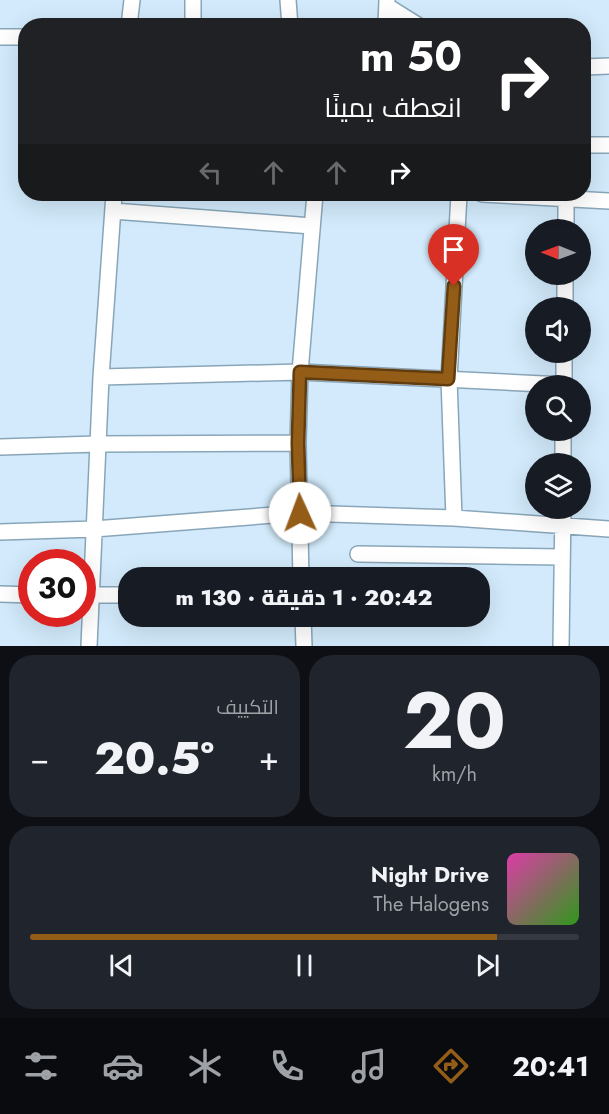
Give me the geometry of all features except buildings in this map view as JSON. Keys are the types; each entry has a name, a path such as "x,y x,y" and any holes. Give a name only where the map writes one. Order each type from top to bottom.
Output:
{"street":[{"path":"130,18 132,0"},
{"path":"193,0 193,18"},
{"path":"288,0 289,18"},
{"path":"386,18 387,3"},
{"path":"387,3 408,18"},
{"path":"0,37 18,37"},
{"path":"591,67 609,66"},
{"path":"591,145 609,145"},
{"path":"591,200 609,201"},
{"path":"92,549 114,201"},
{"path":"302,567 298,443 300,372 314,201"},
{"path":"454,518 448,379 459,201"},
{"path":"566,201 566,219"},
{"path":"113,211 312,226"},
{"path":"101,377 300,372 525,383"},
{"path":"0,447 298,443"},
{"path":"0,532 94,529 300,513 454,518 609,529"},
{"path":"561,646 563,519"},
{"path":"358,554 562,556"},
{"path":"0,594 18,595"},
{"path":"96,595 118,595"},
{"path":"88,627 89,646"},
{"path":"303,627 304,646"}],"route":[{"path":"300,513 298,443 300,372 448,379 454,286"}]}
